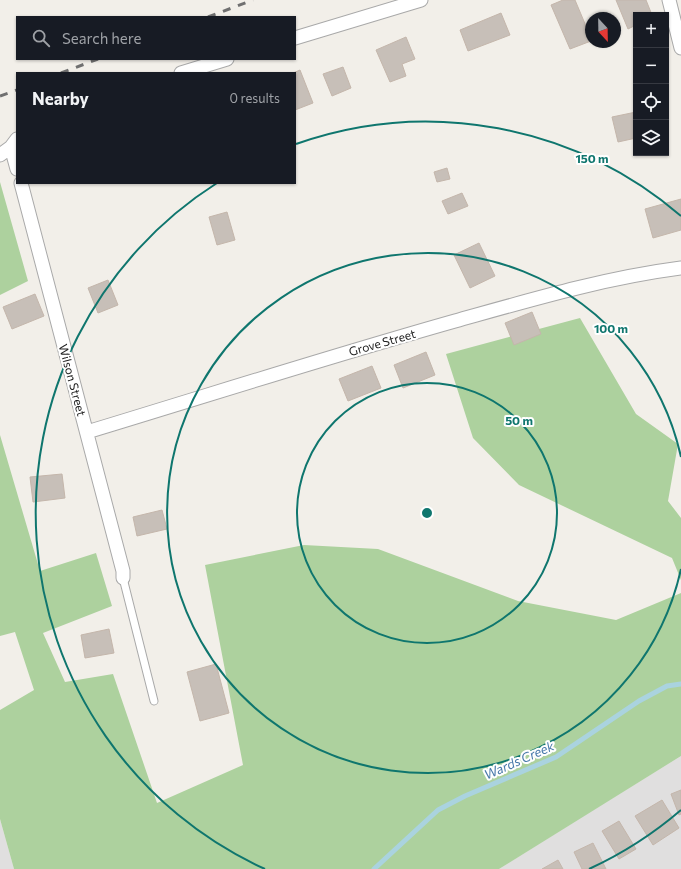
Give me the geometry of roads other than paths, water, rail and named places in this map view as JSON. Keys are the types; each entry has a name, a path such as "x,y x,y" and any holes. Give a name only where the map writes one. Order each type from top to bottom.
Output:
{"street":[{"path":"296,38 421,0"},
{"path":"669,0 681,48"},
{"path":"183,72 224,60"},
{"path":"0,155 14,143"},
{"path":"14,143 16,160"},
{"name":"Wilson Street","path":"21,184 123,571 123,578"},
{"name":"Grove Street","path":"87,432 372,344 516,304 615,279 681,268"}],"lane":[{"path":"123,578 154,701"}],"waterway":[{"name":"Wards Creek","path":"374,869 438,810 465,796 556,757 639,701 667,686 681,684"}],"railway":[{"path":"211,16 253,0"},
{"path":"64,72 95,60"},
{"path":"0,96 16,90"}]}
